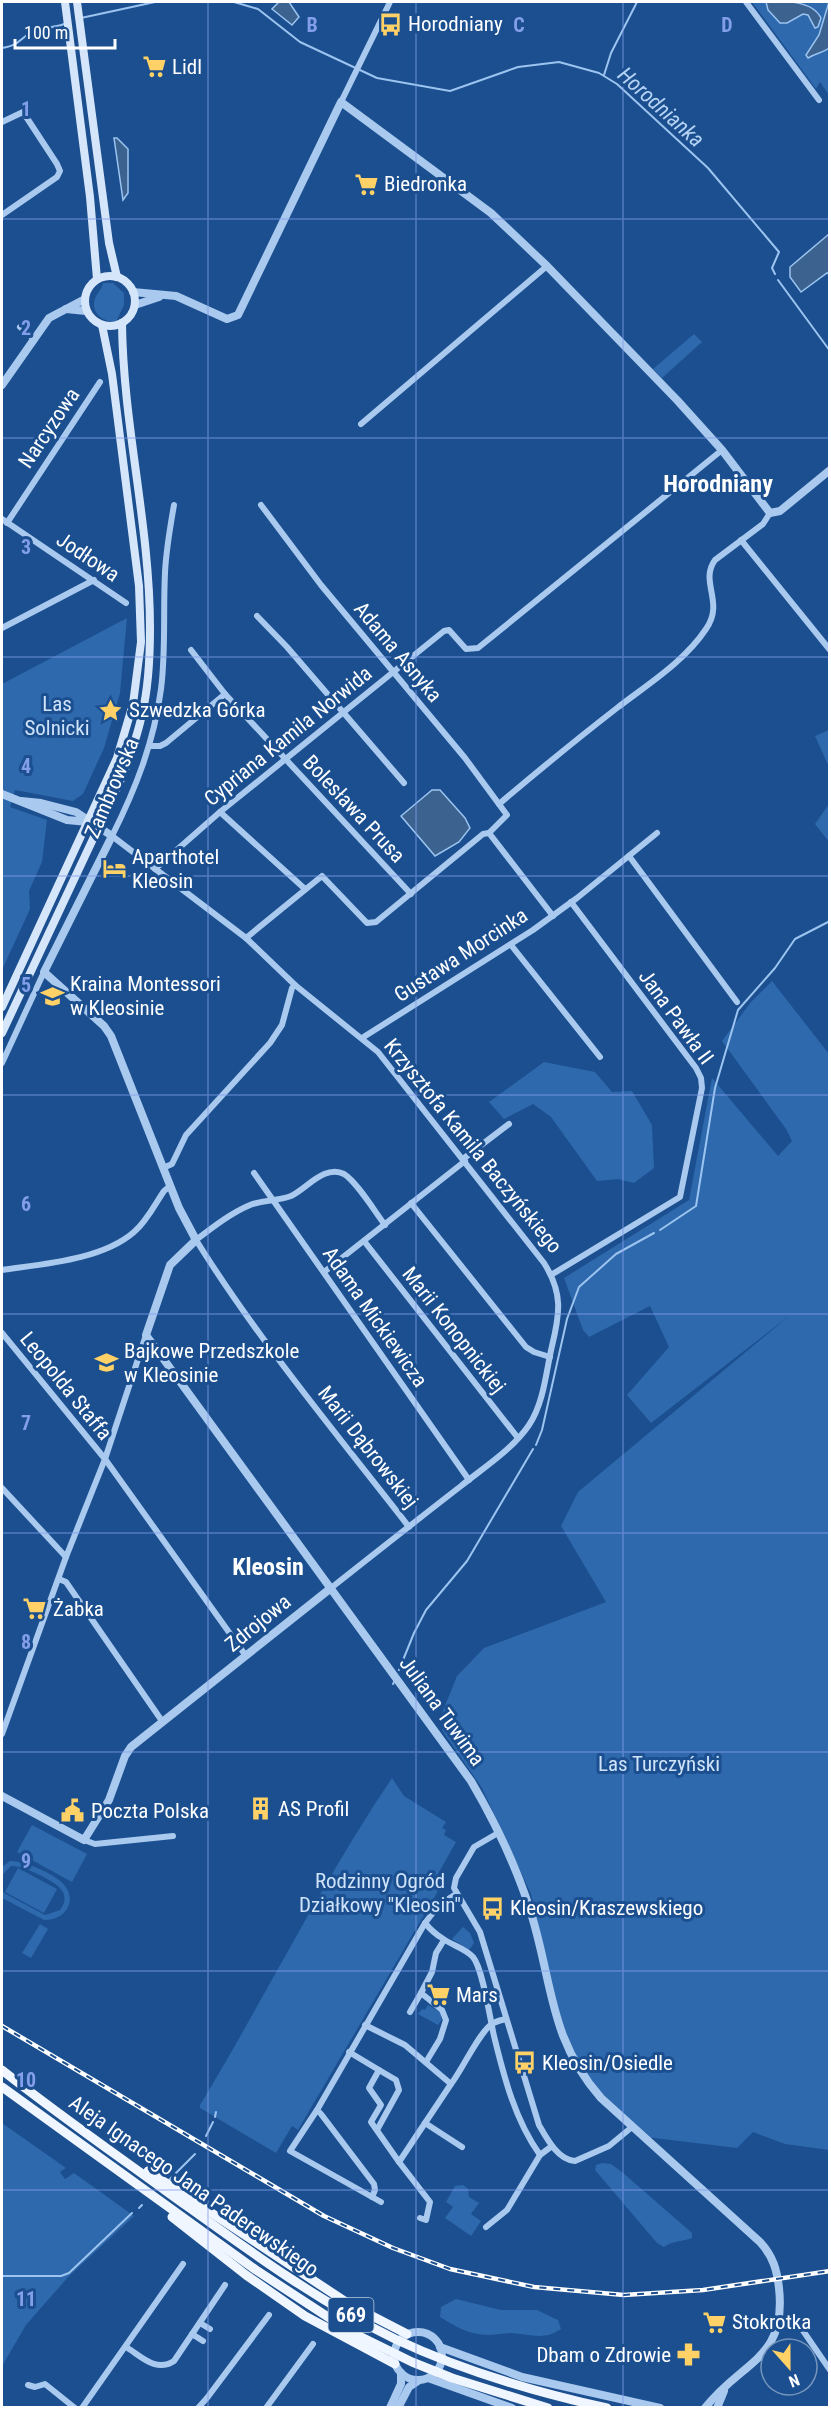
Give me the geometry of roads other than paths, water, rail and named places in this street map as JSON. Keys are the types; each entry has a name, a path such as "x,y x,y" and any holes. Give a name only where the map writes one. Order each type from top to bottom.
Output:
{"main road":[{"path":"77,2 109,243 117,277"},
{"path":"65,4 93,218 97,279"},
{"path":"117,277 129,285 133,292 135,305 122,323 109,327 93,320 86,311 85,299 88,288 97,279 117,277"},
{"name":"Zambrowska","path":"2,1033 123,775 143,713 150,655 147,552 124,370 122,323"},
{"name":"Zambrowska","path":"2,1007 117,758 129,722 139,662 141,613 130,510 112,374 102,325"},
{"name":"Aleja Ignacego Jana Paderewskiego","path":"2,2070 261,2259 320,2297 394,2338 457,2365 522,2387 607,2408"},
{"name":"Aleja Ignacego Jana Paderewskiego","path":"2,2087 256,2270 351,2332 405,2359 442,2374 548,2408"},
{"path":"125,2161 153,2174 349,2304 405,2336"},
{"path":"130,2180 145,2197 246,2275 305,2316 397,2365"}],"street":[{"path":"133,292 176,297 227,319 238,315 390,2"},
{"path":"746,2 819,100"},
{"path":"340,102 491,213 547,266 722,450 770,513"},
{"path":"2,122 23,112 60,171 57,177 2,215"},
{"path":"361,424 547,266"},
{"path":"135,305 163,295"},
{"path":"2,385 49,318 85,299"},
{"path":"65,309 86,311"},
{"path":"20,327 33,338"},
{"name":"Narcyzowa","path":"4,521 100,382"},
{"name":"Cypriana Kamila Norwida","path":"155,869 220,812 444,631 448,630 466,649 478,648 722,450"},
{"path":"499,804 574,741 678,661 706,630 714,617 709,576 715,560 763,524 770,513 780,511 830,470"},
{"name":"Zambrowska","path":"2,1063 44,972 136,787 151,746 161,686 167,546 174,505"},
{"name":"Adama Asnyka","path":"261,506 321,585 505,811 504,819 489,833"},
{"name":"Jodłowa","path":"4,521 126,603"},
{"path":"741,540 830,650"},
{"path":"2,628 94,580"},
{"path":"257,616 404,783"},
{"name":"Bolesława Prusa","path":"191,650 225,693 411,894"},
{"path":"151,746 166,743 225,693"},
{"name":"Krzysztofa Kamila Baczyńskiego","path":"2,794 21,801 76,812 246,938 295,985 378,1052 551,1275 560,1309 535,1414 530,1425 518,1438"},
{"path":"220,812 305,889"},
{"path":"246,938 322,876 367,923 376,922 483,834 489,833 553,916"},
{"name":"Gustawa Morcinka","path":"362,1038 511,945 553,916 657,833"},
{"path":"629,856 737,1002"},
{"name":"Jana Pawła II","path":"551,1275 680,1197 702,1088 701,1078 696,1068 571,902"},
{"path":"511,945 600,1057"},
{"path":"44,972 104,1026 111,1036 170,1186 196,1240"},
{"path":"163,1168 172,1164 186,1136 270,1043 282,1025 292,988 295,985"},
{"path":"324,1272 508,1124"},
{"name":"Adama Mickiewicza","path":"254,1173 469,1480"},
{"path":"2,1734 66,1557 105,1460 170,1265 196,1240 236,1212 252,1204 298,1192 328,1173 343,1174 385,1224"},
{"path":"2,1270 91,1254 111,1247 136,1231 170,1186"},
{"path":"411,1203 526,1347 550,1357"},
{"name":"Marii Dąbrowskiej","path":"196,1240 260,1337 409,1527"},
{"name":"Marii Konopnickiej","path":"364,1241 518,1438"},
{"name":"Leopolda Staffa","path":"2,1333 105,1460 246,1656"},
{"name":"Juliana Tuwima","path":"146,1335 471,1781 498,1833 531,1914 554,2013 565,2045 590,2086 769,2252 777,2273 780,2320"},
{"name":"Zdrojowa","path":"84,1840 109,1800 125,1756 131,1747 469,1480 518,1438"},
{"path":"2,1488 66,1557"},
{"path":"59,1579 66,1582 162,1721"},
{"path":"2,1796 95,1844 173,1836"},
{"path":"498,1833 479,1843 470,1853 456,1878 454,1888 480,1932 535,2117 552,2146 567,2160 582,2160 614,2144 632,2127"},
{"path":"381,2202 290,2151 317,2110 425,1923 439,1905 456,1894"},
{"path":"425,1923 444,1940 474,1958 507,2081 524,2132 540,2155"},
{"path":"410,2012 432,1972 437,1950 444,1940"},
{"path":"421,1993 442,2010 446,2020 440,2039 426,2062"},
{"path":"399,2162 492,2024 506,2019"},
{"path":"365,2025 405,2045 451,2084"},
{"path":"349,2052 396,2080 399,2090 377,2130"},
{"path":"379,2070 369,2088 381,2105 371,2122 430,2202 426,2220 420,2218"},
{"path":"317,2110 374,2184 375,2190 372,2197"},
{"path":"425,2123 462,2147"},
{"path":"486,2227 507,2210 540,2155 552,2146"},
{"path":"82,2408 183,2264"},
{"path":"126,2346 153,2365 168,2365 174,2361 225,2285"},
{"path":"198,2408 269,2315"},
{"path":"705,2408 718,2392 770,2344 776,2335 780,2320 795,2319 830,2370"},
{"path":"200,2323 210,2329"},
{"path":"390,2408 401,2384 396,2347 405,2336 414,2332 427,2334 437,2342 441,2352 440,2365 427,2377 409,2387 398,2408"},
{"path":"192,2334 202,2341"},
{"path":"266,2408 313,2344"},
{"path":"441,2352 522,2377 660,2408"},
{"path":"397,2365 413,2380 427,2377 512,2408"},
{"path":"28,2385 35,2387 45,2384 75,2408"},
{"path":"717,2408 726,2387"}],"waterway":[{"name":"Horodnianka","path":"81,18 155,2"},
{"name":"Horodnianka","path":"234,2 258,9 300,42 377,78 450,91 518,67 559,62 599,73 617,84 708,168 779,252 772,268 775,274"},
{"path":"604,75 611,53 637,2"},
{"name":"Horodnianka","path":"2,48 15,44 35,30 64,24"},
{"name":"Horodnianka","path":"778,280 830,351"},
{"path":"660,1230 696,1206 715,1088 738,1010 775,968 795,939 830,921"},
{"path":"536,1445 542,1430 567,1319 579,1287 616,1254 654,1233"},
{"path":"399,1670 426,1610 467,1561 533,1449"},
{"path":"215,2117 216,2112"},
{"path":"206,2136 213,2122"},
{"path":"169,2180 195,2154"},
{"path":"139,2208 142,2205"},
{"path":"2,2276 61,2276 69,2273 132,2213"}],"railway":[{"path":"2,2026 324,2216 393,2248 450,2269 534,2287 624,2295 703,2290 830,2271"}],"place":[{"name":"Horodniany","path":"390,24"},
{"name":"Lidl","path":"154,67"},
{"name":"Biedronka","path":"366,184"},
{"name":"Szwedzka Górka","path":"111,710"},
{"name":"Aparthotel Kleosin","path":"114,869"},
{"name":"Kraina Montessori w Kleosinie","path":"52,996"},
{"name":"Bajkowe Przedszkole w Kleosinie","path":"106,1363"},
{"name":"Żabka","path":"35,1609"},
{"name":"AS Profil","path":"260,1809"},
{"name":"Poczta Polska","path":"73,1811"},
{"name":"Kleosin/Kraszewskiego","path":"492,1908"},
{"name":"Mars","path":"438,1995"},
{"name":"Kleosin/Osiedle","path":"524,2063"},
{"name":"Stokrotka","path":"714,2322"},
{"name":"Dbam o Zdrowie","path":"689,2355"}],"district":[{"name":"Horodniany","path":"718,484"},
{"name":"Kleosin","path":"268,1567"}],"park label":[{"name":"Las Solnicki","path":"57,716"},
{"name":"Las Turczyński","path":"659,1764"},
{"name":"Rodzinny Ogród Działkowy \"Kleosin\"","path":"380,1893"}]}
